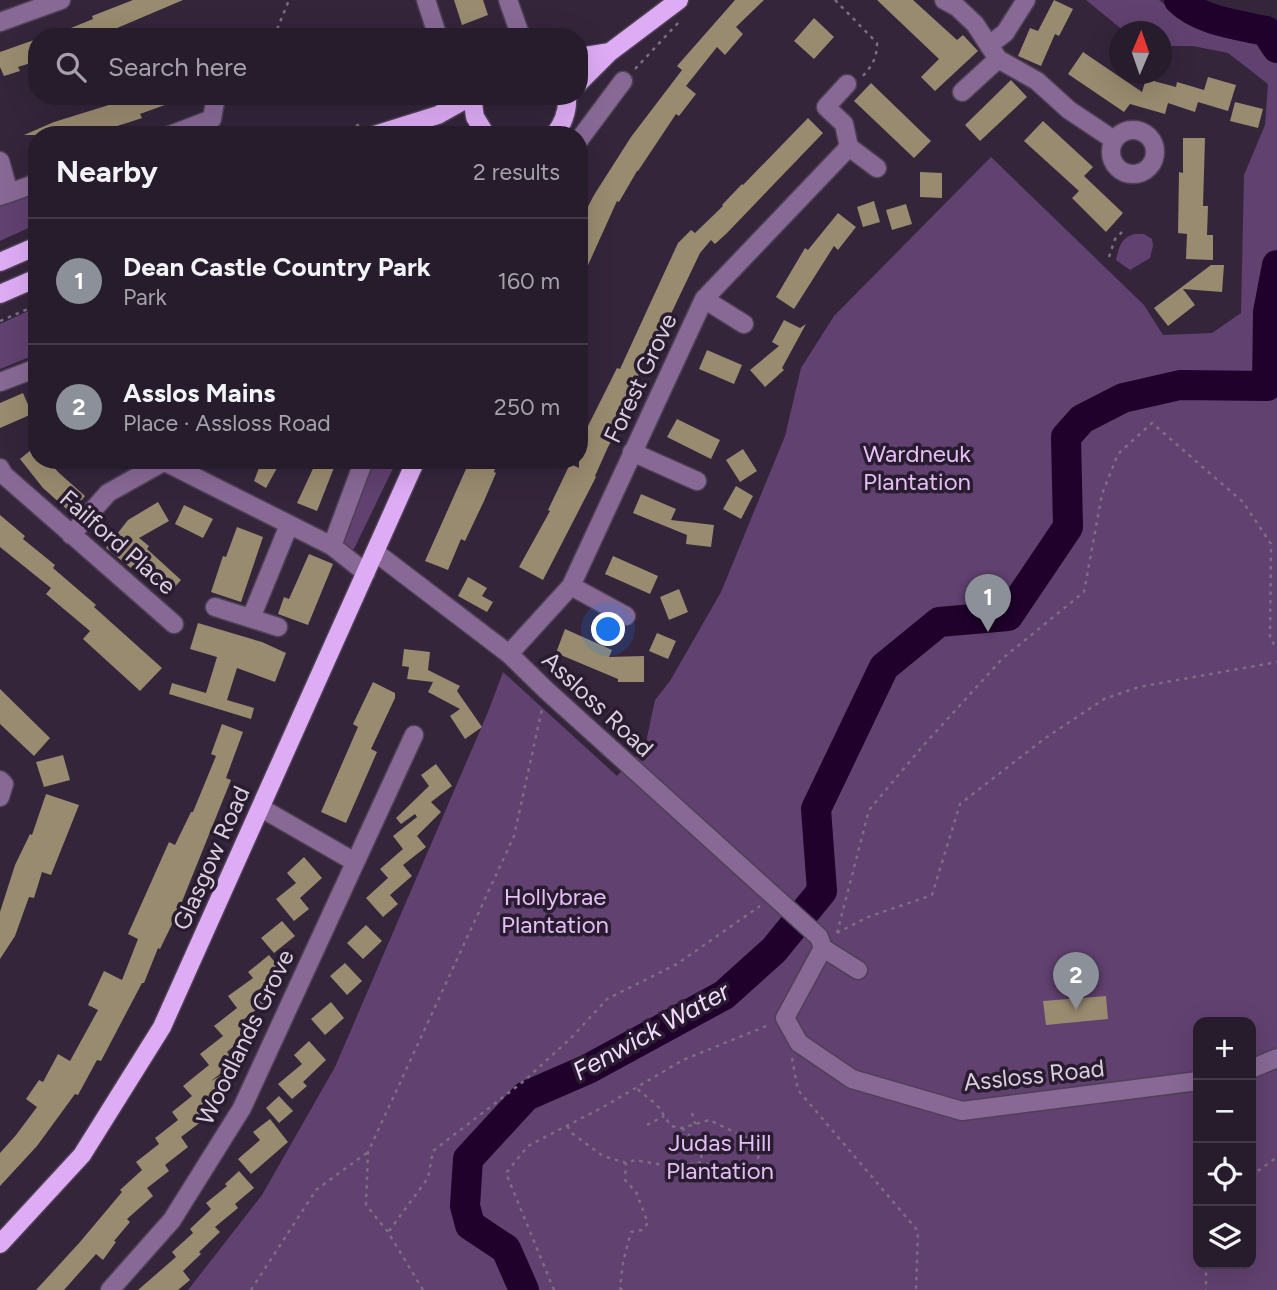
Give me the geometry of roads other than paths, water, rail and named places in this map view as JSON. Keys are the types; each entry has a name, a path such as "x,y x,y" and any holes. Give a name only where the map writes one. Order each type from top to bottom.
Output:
{"main road":[{"path":"588,74 610,52 679,0"},
{"path":"588,56 610,52"},
{"path":"403,126 438,115 456,105"},
{"path":"473,105 475,117 480,126"},
{"path":"560,126 568,105"},
{"path":"0,262 28,250"},
{"path":"0,294 28,282"},
{"name":"Glasgow Road","path":"0,1244 82,1155 162,1027 412,469"}],"street":[{"path":"0,22 61,0"},
{"path":"426,0 435,28"},
{"path":"509,0 518,28"},
{"path":"944,0 957,7 975,24 994,52 1037,81 1069,110 1114,140"},
{"path":"962,92 994,52 1026,0"},
{"path":"588,128 623,81"},
{"path":"847,84 826,107 844,124 849,146 877,169"},
{"path":"194,126 212,119 214,105"},
{"name":"Forest Grove","path":"509,654 571,586 704,299 849,146"},
{"path":"0,161 5,195 28,186"},
{"path":"704,299 744,324"},
{"path":"0,382 28,371"},
{"path":"632,452 697,481"},
{"name":"Failford Place","path":"0,468 4,475 174,624"},
{"path":"71,535 108,493 152,469"},
{"path":"181,469 332,546 366,573"},
{"path":"332,546 361,469"},
{"path":"251,618 289,525"},
{"name":"Assloss Road","path":"375,552 509,654 821,942 858,970"},
{"path":"571,586 626,616"},
{"path":"215,607 278,627"},
{"name":"Woodlands Grove","path":"110,1290 172,1220 242,1108 414,735"},
{"path":"0,780 4,784 0,797"},
{"path":"261,808 355,862"},
{"name":"Assloss Road","path":"821,942 785,1018 799,1043 852,1079 962,1111 1193,1082"},
{"path":"1256,1067 1277,1058"}],"waterway":[{"name":"Fenwick Water","path":"1179,0 1208,17 1266,31 1277,48"},
{"name":"Fenwick Water","path":"524,1290 506,1249 470,1225 465,1206 468,1159 526,1096 588,1069 724,995 774,950 822,891 816,809 884,667 939,622 1008,616 1068,527 1066,437 1082,419 1123,398 1180,385 1267,386 1268,312 1277,265"}],"place":[{"name":"Dean Castle Country Park","path":"988,632"},
{"name":"Asslos Mains","path":"1076,1010"}],"park label":[{"name":"Wardneuk Plantation","path":"917,467"},
{"name":"Hollybrae Plantation","path":"555,910"},
{"name":"Judas Hill Plantation","path":"720,1156"}]}
